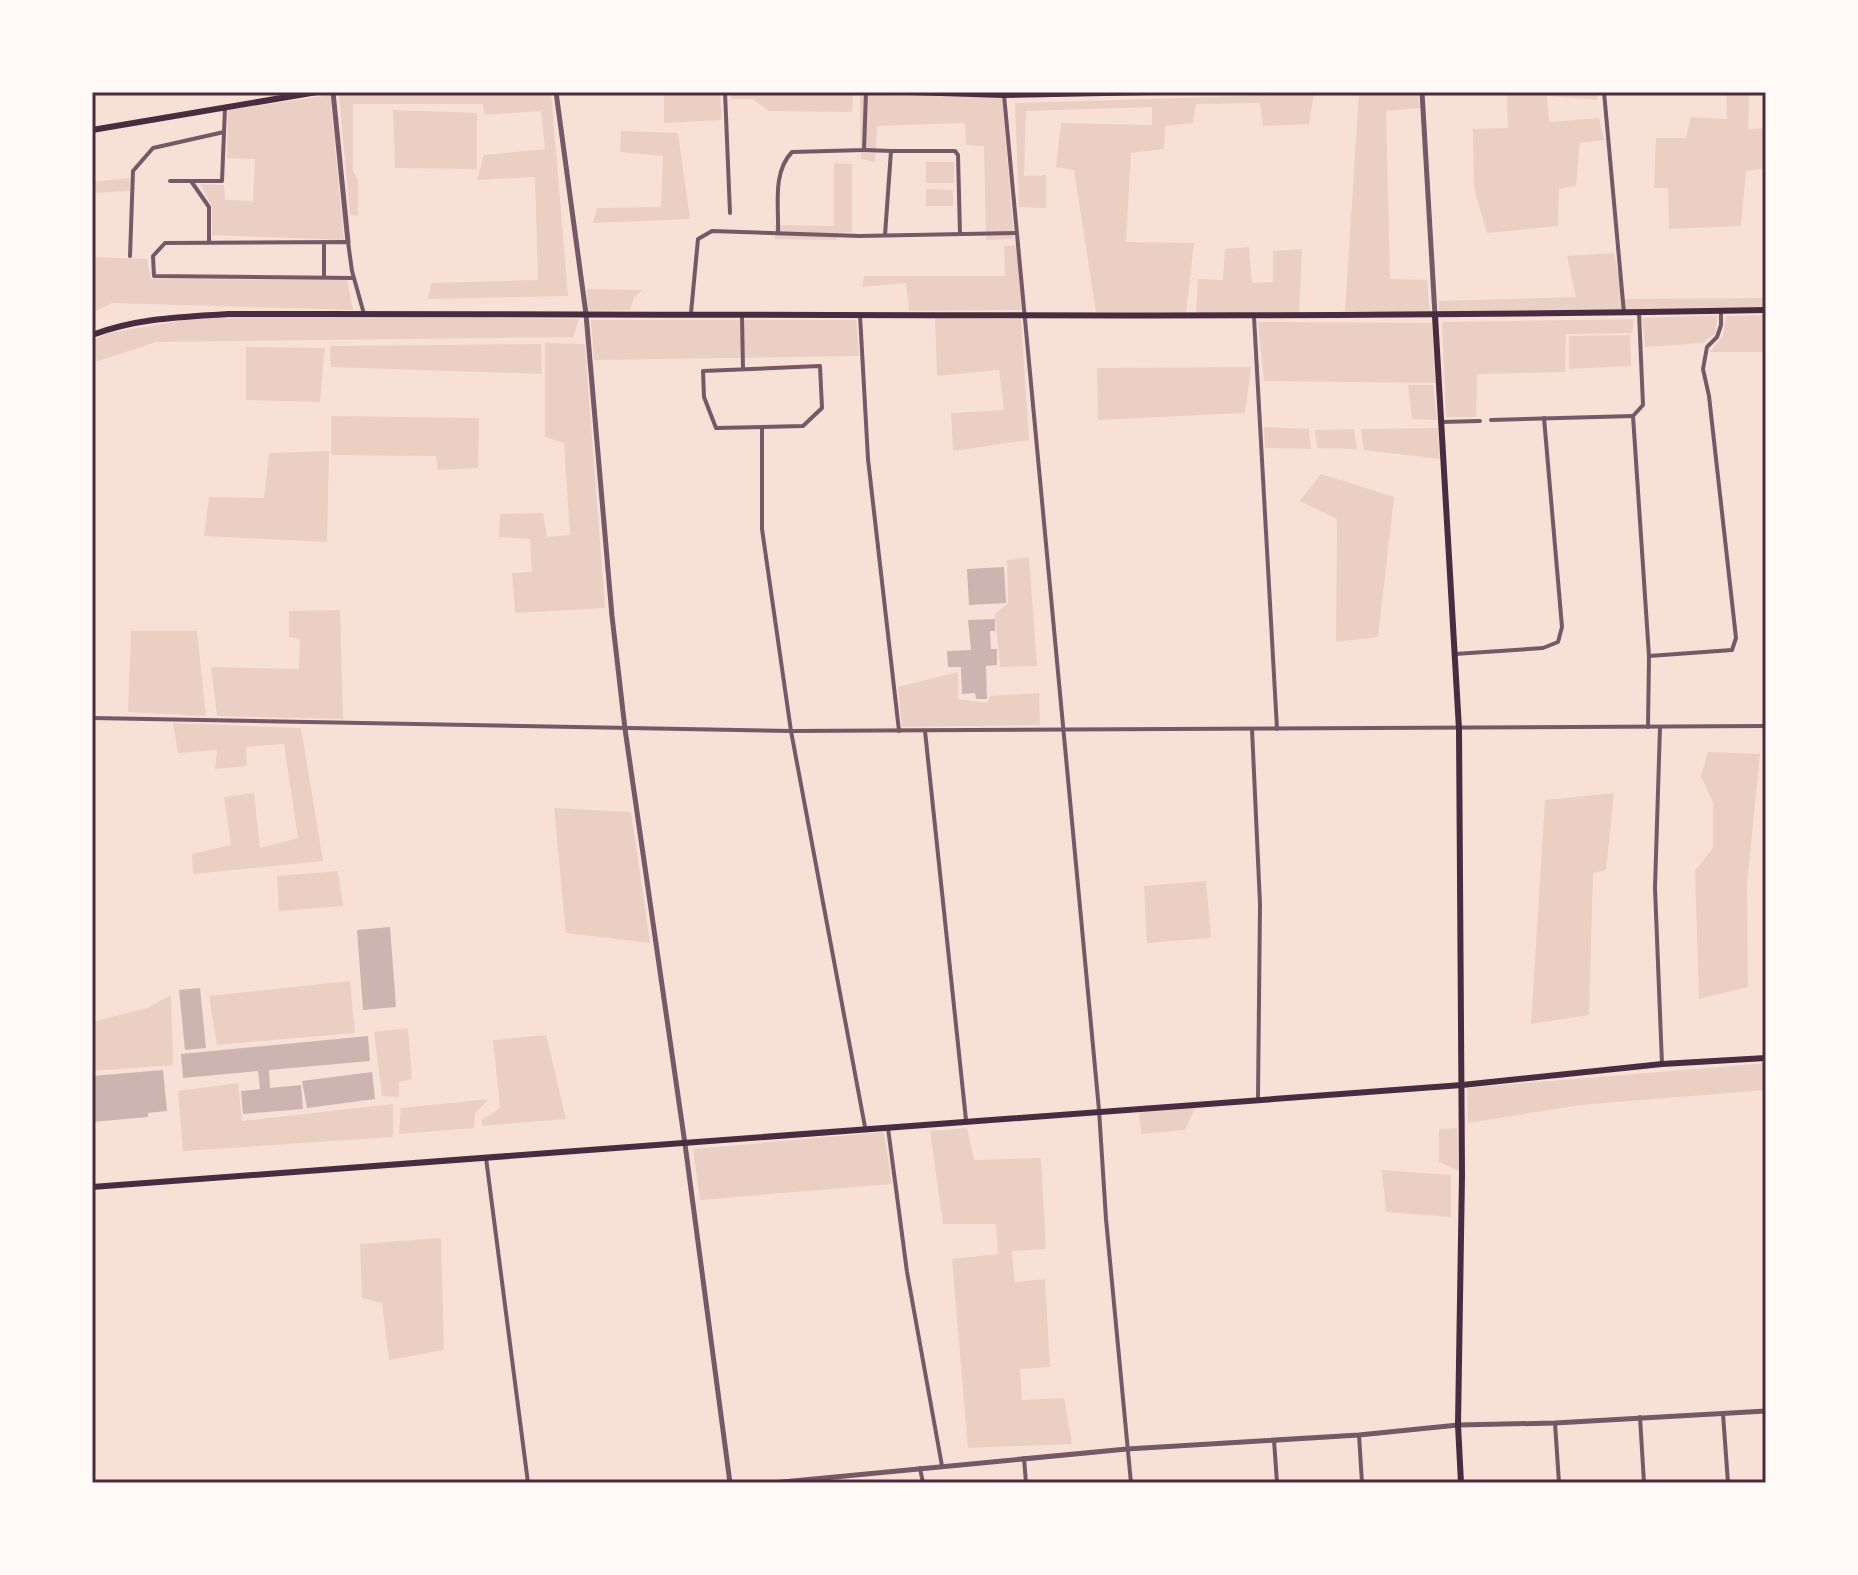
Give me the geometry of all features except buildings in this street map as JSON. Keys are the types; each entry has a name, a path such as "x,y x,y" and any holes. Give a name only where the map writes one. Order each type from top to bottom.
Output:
{"main road":[{"path":"92,130 317,92"},
{"path":"909,92 1154,92"},
{"path":"92,335 111,327 182,316 1024,314 1254,317 1766,310"},
{"path":"1435,316 1459,729 1462,1085 1458,1425 1461,1483"},
{"path":"92,1187 685,1144 865,1127 1462,1085 1662,1064 1766,1058"}],"street":[{"path":"333,92 348,242 364,314"},
{"path":"556,92 586,314 625,729 730,1483"},
{"path":"725,92 730,213"},
{"path":"864,150 866,92"},
{"path":"1422,92 1435,316"},
{"path":"1604,92 1624,313"},
{"path":"1004,93 1131,1483"},
{"path":"170,181 222,181 225,108"},
{"path":"130,256 133,171 153,148 224,132"},
{"path":"778,233 779,173 784,160 792,152 864,150 955,151 958,155 960,234"},
{"path":"885,235 891,151"},
{"path":"191,181 209,207 209,242"},
{"path":"691,316 698,239 704,233 1016,233"},
{"path":"324,242 324,277"},
{"path":"348,242 165,243 153,256 154,276 354,278"},
{"path":"1649,656 1732,650 1736,638 1711,411 1703,369 1707,347 1717,337 1721,325 1721,311"},
{"path":"1639,313 1643,405 1633,416 1649,656 1648,727"},
{"path":"860,315 868,459 899,731"},
{"path":"742,317 743,369"},
{"path":"1254,317 1277,729"},
{"path":"820,366 822,408 803,426 716,428 704,397 703,371 743,369 820,366"},
{"path":"1491,420 1633,416"},
{"path":"1454,654 1543,648 1558,642 1562,627 1544,418"},
{"path":"1441,422 1480,421"},
{"path":"762,428 762,529 791,731 865,1127"},
{"path":"92,718 791,731 1766,726"},
{"path":"1660,727 1655,888 1662,1064"},
{"path":"1252,729 1260,904 1258,1098"},
{"path":"925,731 966,1120"},
{"path":"888,1126 907,1272 942,1466"},
{"path":"486,1158 528,1483"},
{"path":"772,1483 1127,1449 1359,1435 1458,1425 1555,1423 1766,1411"},
{"path":"1723,1412 1728,1483"},
{"path":"1640,1417 1644,1483"},
{"path":"1555,1423 1559,1483"},
{"path":"1359,1435 1362,1483"},
{"path":"1274,1440 1277,1483"},
{"path":"1024,1458 1026,1483"},
{"path":"920,1468 923,1483"}],"shaded area":[{"path":"551,92 568,296 428,299 431,283 538,280 535,177 477,180 484,155 545,149 541,111 484,115 483,104 353,104 353,171 358,180 358,216 350,215 339,94"},
{"path":"664,92 720,92 722,120 664,123"},
{"path":"730,92 853,95 852,112 769,111 752,99 731,99"},
{"path":"1418,92 1420,108 1386,111 1390,279 1427,280 1430,313 1345,311 1359,93"},
{"path":"1507,92 1598,92 1597,100 1547,96 1549,122 1599,118 1604,140 1580,143 1576,186 1559,189 1558,226 1487,233 1474,188 1473,129 1508,128"},
{"path":"1726,92 1749,92 1748,129 1766,128 1766,168 1746,171 1741,226 1669,229 1668,188 1654,188 1656,138 1686,138 1691,117 1727,119"},
{"path":"1314,94 1309,124 1263,126 1260,103 1196,104 1193,123 1165,126 1164,149 1131,153 1126,242 1194,243 1186,313 1096,312 1074,170 1056,167 1061,123 1152,125 1152,107 1026,111 1024,176 1046,175 1046,208 1019,207 1015,103"},
{"path":"330,95 344,240 212,235 212,206 200,184 224,185 225,200 253,201 255,159 227,158 228,110"},
{"path":"860,95 1002,97 1014,239 986,240 984,146 966,145 965,123 877,126 875,162 861,159"},
{"path":"393,110 477,113 477,169 395,168"},
{"path":"621,131 678,133 690,219 593,223 597,208 661,207 663,156 620,152"},
{"path":"926,162 954,162 954,183 926,183"},
{"path":"834,163 852,164 852,232 837,233 836,240 775,239 774,225 834,226"},
{"path":"129,178 130,191 92,193 92,182"},
{"path":"926,189 953,190 953,206 926,206"},
{"path":"1018,245 1024,310 909,311 906,283 862,287 864,276 1005,276 1004,246"},
{"path":"1249,247 1252,283 1273,282 1273,251 1302,249 1299,313 1196,313 1198,279 1223,280 1225,249"},
{"path":"1614,253 1623,299 1766,298 1766,310 1439,313 1439,301 1576,297 1567,256"},
{"path":"92,257 147,259 151,279 347,280 353,310 112,303 92,313"},
{"path":"587,289 643,290 634,297 630,310 588,311"},
{"path":"214,315 579,319 573,337 156,342 92,363 92,340 109,333"},
{"path":"1718,315 1715,334 1703,343 1645,347 1642,318"},
{"path":"1766,315 1766,352 1710,352 1723,336 1726,316"},
{"path":"935,318 1021,319 1029,440 953,451 951,413 1004,410 999,370 937,376"},
{"path":"1634,319 1632,333 1566,334 1565,372 1477,374 1476,417 1446,417 1442,322"},
{"path":"591,320 856,320 859,356 594,360"},
{"path":"1258,322 1432,323 1435,383 1264,381"},
{"path":"1630,335 1631,366 1569,369 1569,336"},
{"path":"545,343 585,344 605,608 515,613 512,573 532,572 530,539 499,537 500,514 543,513 547,537 570,535 564,443 545,437"},
{"path":"541,344 542,374 331,367 330,346"},
{"path":"246,347 325,348 320,402 246,400"},
{"path":"1251,367 1245,413 1098,420 1097,368"},
{"path":"1408,385 1433,385 1437,420 1412,419"},
{"path":"331,416 479,418 478,468 438,470 436,456 331,455"},
{"path":"1264,427 1309,429 1311,449 1265,448"},
{"path":"1438,428 1440,459 1364,450 1361,429"},
{"path":"1354,429 1357,449 1317,448 1315,430"},
{"path":"329,451 327,542 204,536 209,497 264,498 269,453"},
{"path":"1321,474 1394,497 1378,637 1336,642 1337,519 1300,501"},
{"path":"1029,557 1037,666 1000,667 995,614 1008,603 1007,560"},
{"path":"340,610 343,719 217,716 211,667 299,669 300,639 289,637 289,611"},
{"path":"131,631 197,631 206,716 128,712"},
{"path":"958,672 958,699 987,703 990,696 1039,693 1040,725 902,727 898,687"},
{"path":"173,723 301,728 323,861 193,874 192,854 231,845 224,797 254,793 260,848 298,838 284,744 246,747 247,766 215,769 217,750 178,753"},
{"path":"1708,752 1760,754 1747,884 1748,987 1699,999 1695,871 1713,848 1713,802 1701,776"},
{"path":"1614,793 1606,870 1593,873 1589,1015 1531,1024 1545,800"},
{"path":"554,808 631,812 650,943 566,933"},
{"path":"338,871 343,906 279,911 277,876"},
{"path":"1206,881 1211,938 1147,943 1144,886"},
{"path":"350,981 355,1033 217,1045 209,996"},
{"path":"171,995 173,1065 92,1071 92,1022 147,1008"},
{"path":"408,1028 412,1079 399,1082 399,1097 382,1096 374,1032"},
{"path":"546,1035 566,1119 482,1126 482,1120 500,1108 493,1040"},
{"path":"1766,1063 1766,1090 1580,1105 1468,1123 1467,1088"},
{"path":"238,1083 242,1121 393,1104 393,1137 183,1151 178,1091"},
{"path":"489,1099 475,1113 474,1128 399,1134 401,1108"},
{"path":"1195,1108 1185,1130 1141,1134 1139,1111"},
{"path":"967,1128 974,1160 1041,1158 1046,1249 1012,1251 1015,1282 1045,1279 1050,1367 1020,1369 1022,1400 1064,1398 1072,1444 968,1448 952,1259 998,1254 996,1224 943,1224 930,1131"},
{"path":"1457,1128 1459,1171 1439,1162 1439,1129"},
{"path":"884,1132 892,1184 700,1200 693,1149"},
{"path":"1382,1170 1451,1175 1451,1217 1386,1212"},
{"path":"441,1238 444,1350 389,1360 382,1303 362,1298 360,1244"}]}
